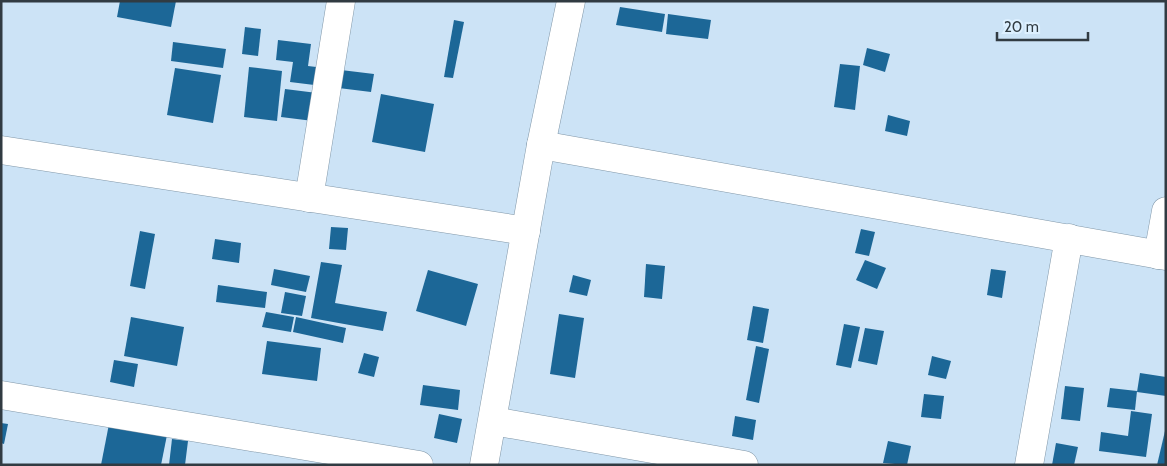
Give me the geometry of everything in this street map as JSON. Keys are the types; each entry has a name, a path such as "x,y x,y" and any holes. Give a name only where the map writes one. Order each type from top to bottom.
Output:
{"street":[{"path":"309,198 341,1"},
{"path":"484,465 541,145 569,2"},
{"path":"541,145 1162,255 1166,210"},
{"path":"1,150 526,231"},
{"path":"1028,465 1069,238"},
{"path":"1,395 419,465"},
{"path":"493,421 744,465"}],"building":[{"path":"120,1 176,1 171,27 117,17"},
{"path":"620,7 665,14 662,32 616,25"},
{"path":"668,14 711,20 708,39 666,34"},
{"path":"454,20 464,22 453,78 444,77"},
{"path":"245,27 261,29 258,56 242,54"},
{"path":"278,40 311,44 308,66 374,74 371,92 290,82 293,62 276,60"},
{"path":"173,42 226,49 223,68 171,61"},
{"path":"867,48 890,54 885,72 863,65"},
{"path":"840,64 860,66 855,110 834,107"},
{"path":"249,67 282,71 277,121 244,117"},
{"path":"175,68 221,75 213,123 167,115"},
{"path":"285,89 317,93 313,121 281,117"},
{"path":"381,94 434,104 425,152 372,142"},
{"path":"888,115 910,121 907,136 885,131"},
{"path":"331,227 348,228 346,250 329,249"},
{"path":"861,229 875,232 869,256 855,253"},
{"path":"140,231 155,234 145,289 130,286"},
{"path":"215,239 241,243 239,263 212,259"},
{"path":"865,260 886,268 877,289 856,280"},
{"path":"321,262 342,265 335,303 387,312 383,331 311,318"},
{"path":"646,264 665,266 662,299 644,297"},
{"path":"274,269 310,276 306,292 271,285"},
{"path":"991,269 1006,271 1002,298 987,295"},
{"path":"428,270 478,284 466,326 416,311"},
{"path":"573,275 591,280 587,296 569,292"},
{"path":"218,285 267,292 265,308 216,302"},
{"path":"285,292 306,296 302,316 281,313"},
{"path":"753,306 769,309 763,343 747,340"},
{"path":"266,312 294,317 291,332 262,327"},
{"path":"559,314 584,318 575,378 550,374"},
{"path":"131,317 184,327 177,366 124,356"},
{"path":"296,317 346,328 343,343 293,332"},
{"path":"844,324 860,327 851,368 836,365"},
{"path":"865,328 884,331 877,365 858,361"},
{"path":"267,341 321,348 317,381 262,374"},
{"path":"756,346 769,349 759,403 746,400"},
{"path":"364,353 379,357 374,377 358,373"},
{"path":"932,356 951,361 946,379 928,375"},
{"path":"114,360 138,364 134,387 110,382"},
{"path":"1140,373 1166,377 1166,396 1137,392"},
{"path":"423,385 460,390 458,410 420,405"},
{"path":"1065,386 1084,388 1080,421 1061,419"},
{"path":"1110,388 1137,391 1135,410 1107,407"},
{"path":"924,394 944,396 941,419 921,417"},
{"path":"1131,411 1152,414 1146,457 1099,451 1101,432 1128,436"},
{"path":"439,414 462,419 457,443 434,438"},
{"path":"735,416 756,420 753,440 732,436"},
{"path":"1,423 8,424 4,444 1,443"},
{"path":"109,424 167,435 161,465 101,465"},
{"path":"1165,431 1166,465 1157,465"},
{"path":"172,439 188,441 185,465 169,465"},
{"path":"888,441 911,446 907,465 883,463"},
{"path":"1056,443 1078,447 1074,465 1052,465"}]}
